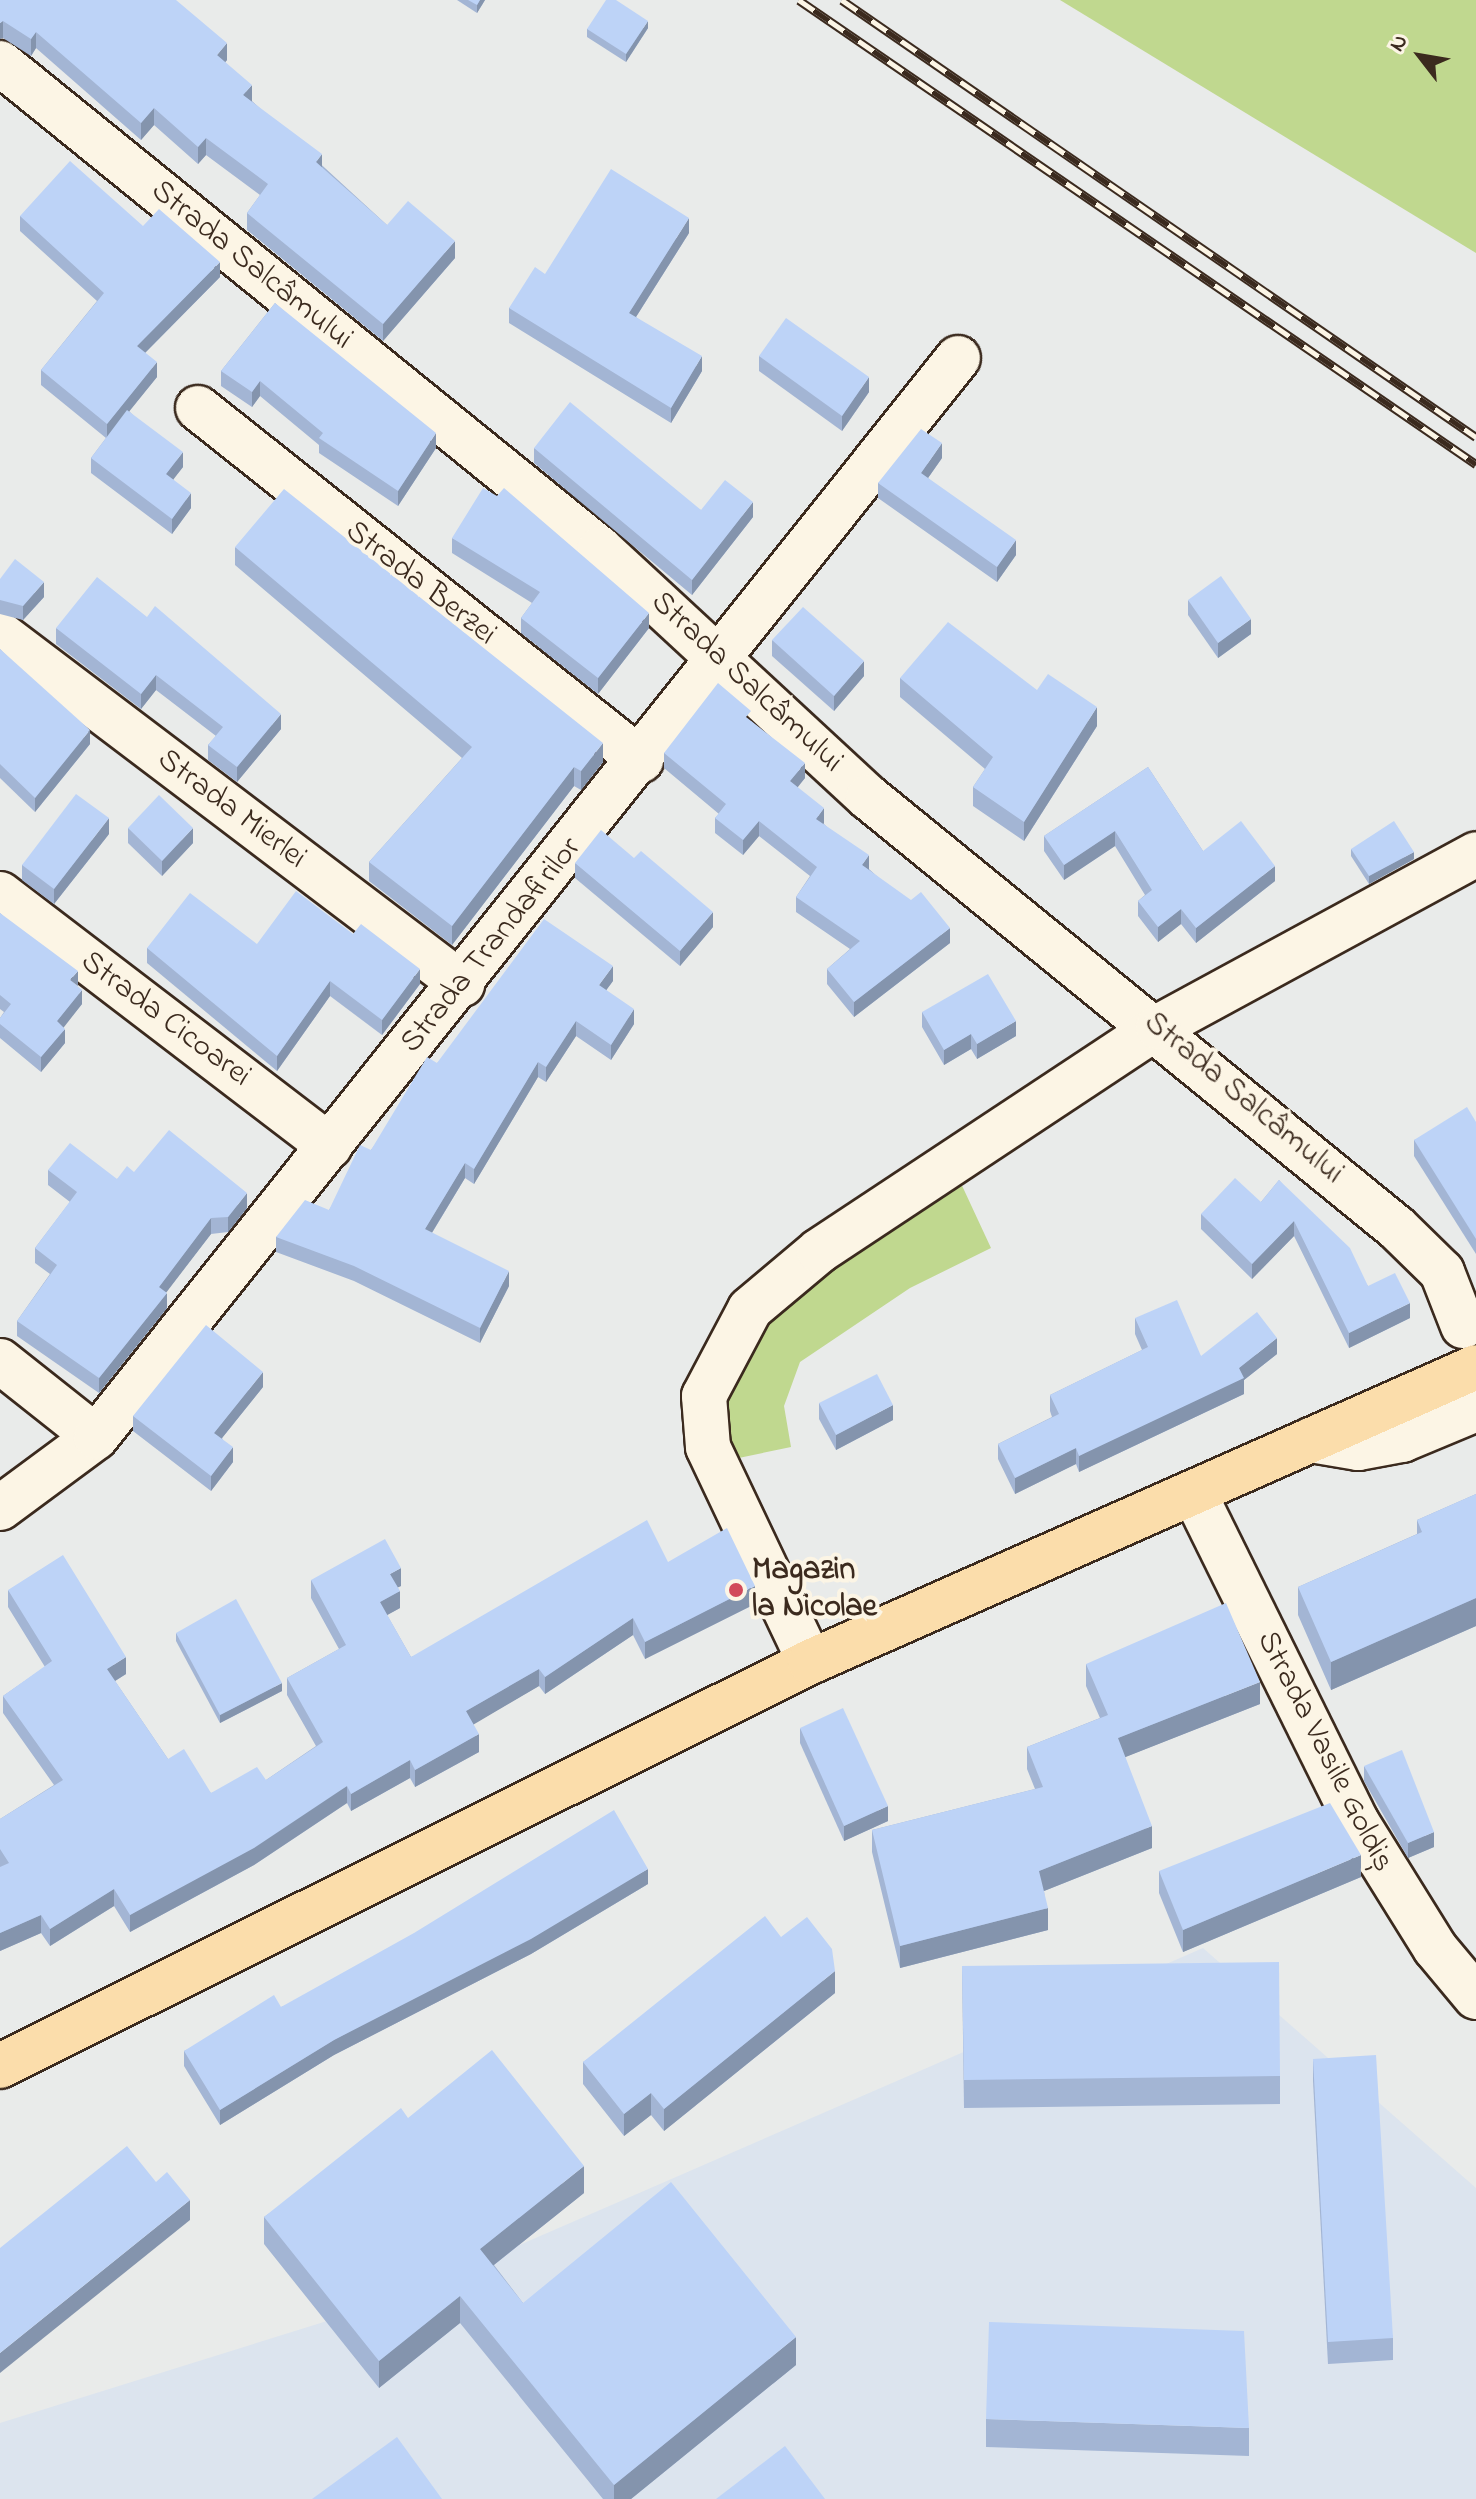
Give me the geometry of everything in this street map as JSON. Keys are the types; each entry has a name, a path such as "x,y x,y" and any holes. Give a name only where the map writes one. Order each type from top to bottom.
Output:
{"main road":[{"path":"0,2066 810,1662 1311,1440 1470,1346"}],"street":[{"name":"Strada Salcâmului","path":"0,63 600,549 722,657 868,797 1158,1027 1431,1261 1456,1295 1470,1346"},
{"name":"Strada Trandafirilor","path":"0,1508 96,1437 641,760 958,358"},
{"name":"Strada Berzei","path":"198,408 641,760"},
{"name":"Strada Mierlei","path":"0,634 462,984"},
{"path":"810,1662 708,1447 704,1396 750,1309 819,1251 1158,1027 1476,854"},
{"name":"Strada Cicoarei","path":"0,894 330,1146"},
{"path":"0,1361 96,1437"},
{"path":"1311,1440 1358,1448 1402,1440 1476,1409"},
{"name":"Strada Vasile Goldiș","path":"1194,1493 1356,1821 1435,1948 1476,1997"}],"shaded area":[{"path":"1203,1948 1476,2188 1476,2499 0,2499 0,2423 388,2302"}],"green space":[{"path":"1060,0 1476,0 1476,253"},
{"path":"958,1177 991,1248 910,1288 800,1362 784,1406 791,1447 729,1460 722,1388 754,1330 795,1287"}],"building":[{"path":"0,0 176,0 227,43 217,55 252,85 243,95 322,154 316,162 387,225 408,201 455,241 383,324 247,213 268,184 206,138 198,147 154,108 141,123 36,32 31,39 3,21 0,23"},
{"path":"606,0 616,0 648,21 626,54 587,29"},
{"path":"70,161 143,226 159,209 220,262 137,346 157,362 107,424 41,370 104,293 20,216"},
{"path":"611,169 689,218 629,313 702,356 671,408 509,308 535,267 545,274"},
{"path":"275,303 436,433 398,491 319,438 323,433 260,381 252,392 221,371"},
{"path":"786,318 869,377 842,416 759,356"},
{"path":"570,402 701,510 725,480 753,502 692,580 534,448"},
{"path":"127,410 183,452 166,474 191,493 172,519 91,458"},
{"path":"921,429 942,443 921,473 1016,540 997,567 878,483"},
{"path":"483,488 497,496 504,488 649,613 598,678 521,618 540,592 452,538"},
{"path":"284,489 603,743 581,771 574,767 452,926 369,862 472,747 235,547"},
{"path":"15,559 44,582 23,606 0,600 0,579"},
{"path":"1221,576 1251,619 1218,643 1188,600"},
{"path":"97,577 147,617 155,606 281,714 237,767 208,745 223,727 156,675 141,694 56,628"},
{"path":"803,607 864,661 834,696 772,640"},
{"path":"948,622 1037,690 1048,674 1097,707 1024,822 973,787 993,757 900,678"},
{"path":"0,649 90,730 35,798 0,764"},
{"path":"718,683 751,711 746,717 805,763 790,781 824,808 816,819 869,855 862,865 911,900 921,892 950,928 854,1002 827,969 860,941 796,897 817,867 759,821 743,840 715,818 726,804 664,753"},
{"path":"1148,767 1203,851 1241,821 1275,866 1196,928 1181,909 1158,927 1138,901 1152,890 1115,831 1064,865 1044,836"},
{"path":"76,794 109,818 54,889 22,865"},
{"path":"159,795 193,828 162,861 128,828"},
{"path":"1394,821 1414,852 1369,876 1351,849"},
{"path":"601,830 634,858 641,851 713,912 680,951 575,863"},
{"path":"296,891 353,934 361,924 420,969 382,1020 330,981 277,1056 147,948 190,893 257,944"},
{"path":"0,913 78,971 70,980 82,990 57,1021 65,1029 41,1057 0,1024 0,1018 11,1004 0,995"},
{"path":"544,919 613,966 599,985 634,1009 611,1045 576,1021 546,1067 538,1062 474,1169 465,1163 425,1229 509,1271 480,1328 354,1266 276,1237 305,1200 329,1210 360,1145 371,1150 427,1057 437,1063"},
{"path":"988,974 1016,1021 977,1044 971,1034 944,1050 922,1012"},
{"path":"1467,1107 1476,1122 1476,1239 1414,1140"},
{"path":"169,1130 247,1193 228,1217 211,1218 159,1287 167,1293 99,1378 17,1321 57,1265 35,1248 77,1192 48,1170 70,1143 117,1179 127,1166 134,1172"},
{"path":"1235,1178 1261,1202 1279,1180 1350,1248 1368,1286 1395,1273 1410,1303 1349,1333 1294,1221 1252,1264 1201,1214"},
{"path":"1177,1300 1201,1356 1257,1312 1277,1338 1239,1368 1244,1378 1079,1456 1076,1448 1015,1478 998,1444 1059,1414 1050,1395 1148,1347 1135,1318"},
{"path":"206,1325 263,1372 214,1433 233,1447 211,1476 133,1416"},
{"path":"877,1374 893,1405 836,1435 819,1403"},
{"path":"1476,1494 1476,1598 1331,1662 1298,1587 1422,1532 1417,1520"},
{"path":"647,1520 668,1562 727,1528 755,1586 645,1642 633,1618 545,1677 539,1669 466,1711 479,1734 415,1770 410,1760 351,1794 347,1786 254,1848 130,1915 114,1889 50,1929 41,1915 0,1933 0,1867 9,1863 0,1849 0,1819 63,1780 3,1696 52,1661 8,1590 63,1555 126,1657 107,1669 168,1759 184,1749 211,1793 257,1767 266,1780 323,1742 287,1678 346,1645 311,1580 385,1539 401,1568 390,1574 400,1591 380,1602 411,1657"},
{"path":"236,1599 282,1683 220,1715 176,1633"},
{"path":"1226,1603 1260,1682 1118,1738 1152,1826 1039,1871 1048,1908 900,1946 872,1830 1043,1787 1027,1747 1108,1715 1086,1664"},
{"path":"843,1708 888,1806 844,1826 800,1728"},
{"path":"1402,1750 1434,1832 1408,1843 1364,1766"},
{"path":"1330,1803 1361,1855 1183,1930 1159,1871"},
{"path":"614,1810 648,1869 531,1939 334,2040 220,2110 184,2051 274,1995 281,2007 414,1933"},
{"path":"765,1916 781,1937 807,1917 832,1949 835,1971 664,2109 651,2093 624,2114 583,2062"},
{"path":"1279,1962 1280,2076 964,2080 962,1966"},
{"path":"492,2050 584,2166 480,2249 523,2303 671,2182 796,2337 614,2485 460,2296 379,2361 264,2217 401,2108 408,2118"},
{"path":"1376,2055 1393,2338 1328,2342 1313,2059"},
{"path":"127,2146 156,2182 167,2172 190,2200 0,2353 0,2248"},
{"path":"989,2322 1244,2331 1249,2428 986,2419"},
{"path":"397,2437 442,2499 312,2499"},
{"path":"785,2446 825,2499 716,2499"}],"railway":[{"path":"799,0 1476,464"},
{"path":"842,0 1476,437"}],"place":[{"name":"Magazin la Nicolae","path":"736,1590"}]}
